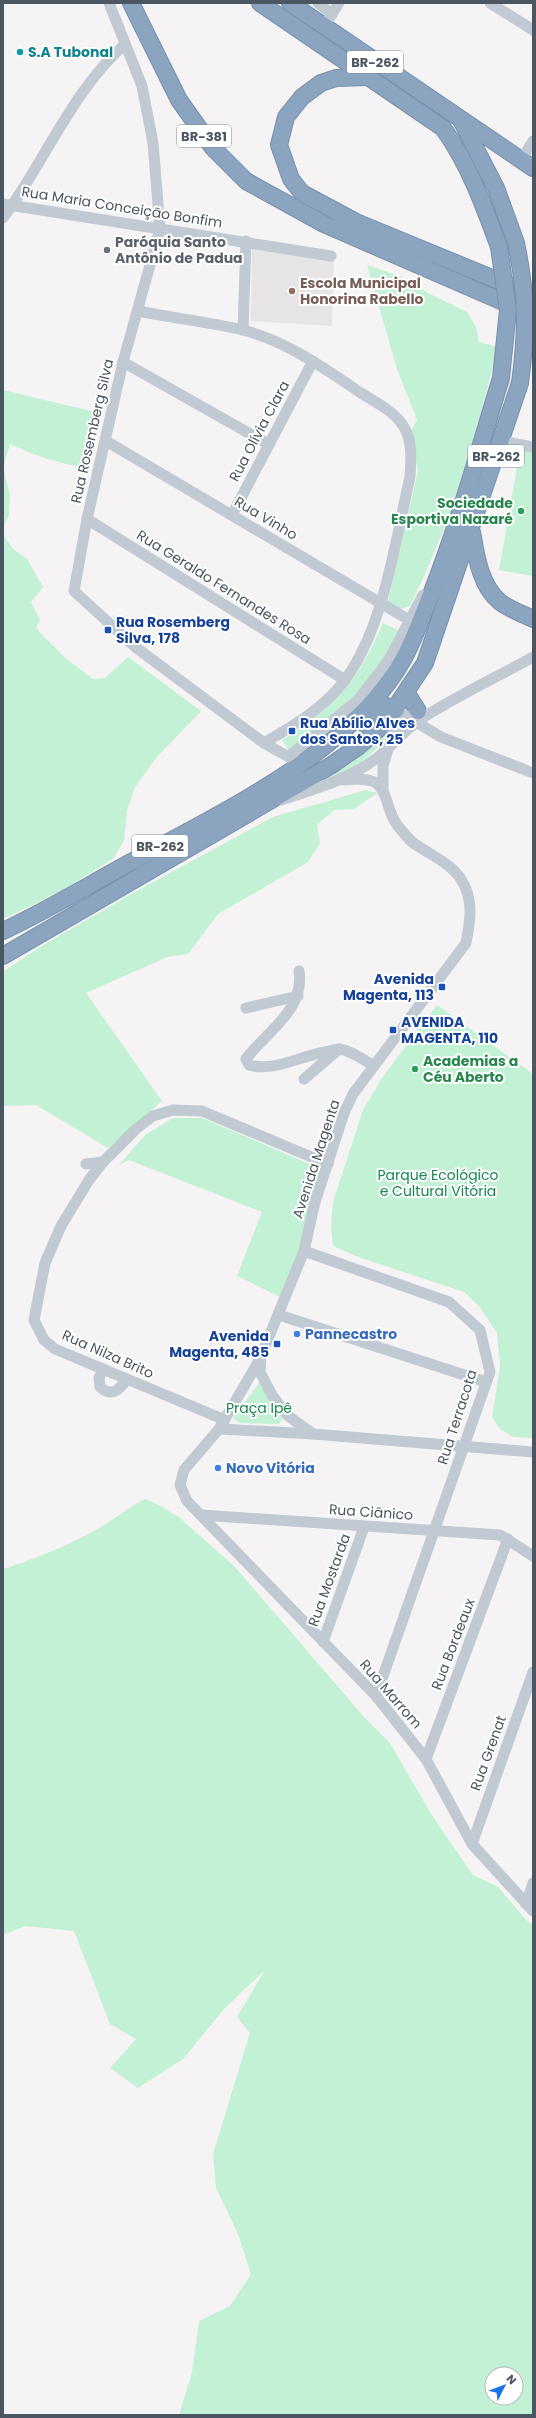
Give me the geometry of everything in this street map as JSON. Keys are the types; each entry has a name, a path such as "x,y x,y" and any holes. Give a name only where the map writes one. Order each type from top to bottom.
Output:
{"highway":[{"name":"BR-381","path":"131,3 179,100 213,148 246,181 324,224 533,315"},
{"name":"BR-262","path":"3,930 259,791 349,724 384,687 404,658 444,561 501,378 508,310 499,247 485,206 458,149 442,128 260,3"},
{"name":"BR-262","path":"3,956 265,805 359,746 386,723 396,710 425,663 472,529 520,383 526,315 523,275 516,244 496,188 461,120 328,20 290,3"},
{"path":"369,77 336,78 321,83 302,97 286,117 279,145 291,179 302,193 351,219 533,295"},
{"path":"461,120 527,164"},
{"path":"472,529 476,558 487,587 500,602 533,619"},
{"path":"406,692 417,717"},
{"path":"301,759 355,730 383,706 396,710"}],"street":[{"name":"Rua Rosemberg Silva","path":"109,3 124,44 142,86 153,143 160,229 124,362 87,519 74,591 134,646 264,743 301,759"},
{"path":"318,3 328,20 339,3"},
{"path":"490,3 533,30"},
{"path":"3,218 8,204 61,124 100,69 124,44"},
{"path":"527,164 533,141"},
{"name":"Rua Maria Conceição Bonfim","path":"8,204 160,229 246,241 331,256"},
{"path":"243,330 246,241"},
{"path":"138,311 243,330 268,338 313,361 389,411 402,424 408,438 412,458 410,477 380,605 359,659 345,680 331,696 304,718 264,743"},
{"name":"Rua Olívia Clara","path":"232,515 313,361"},
{"path":"124,362 268,444"},
{"name":"Rua Vinho","path":"106,441 232,515 380,605 411,621"},
{"path":"500,441 533,447"},
{"name":"Rua Geraldo Fernandes Rosa","path":"87,519 345,680"},
{"path":"301,759 358,700 388,661 411,621 428,586 444,561"},
{"path":"265,805 340,780 377,757 417,717 436,710 533,657"},
{"path":"396,710 417,717 441,737 533,772"},
{"name":"Avenida Magenta","path":"383,792 383,766 395,726 396,710"},
{"name":"Avenida Magenta","path":"313,1434 292,1419 272,1395 260,1372 261,1356 304,1251 315,1202 344,1113 354,1094 374,1066 466,943 470,921 470,897 462,880 448,866 411,841 396,824 383,792 376,783 368,780 340,780"},
{"path":"299,970 301,984 298,996 276,1028 256,1047 246,1060 250,1065 261,1068 279,1065 315,1054 340,1049 353,1053 374,1066"},
{"path":"246,1008 298,996"},
{"path":"304,1079 340,1049"},
{"name":"Rua Nilza Brito","path":"225,1420 55,1349 44,1340 37,1330 34,1320 45,1263 61,1226 89,1180 103,1162 136,1129 153,1116 173,1110 202,1111 328,1164"},
{"path":"86,1164 103,1162"},
{"name":"Rua Terracota","path":"304,1251 449,1302 480,1330 490,1372 463,1446 436,1531 376,1696"},
{"path":"279,1315 486,1382"},
{"name":"Rua Marrom","path":"261,1356 219,1430 184,1470 180,1485 187,1501 376,1696 426,1758 472,1844 529,1907"},
{"path":"103,1369 99,1378 100,1387 106,1393 113,1393 122,1387 127,1379"},
{"path":"284,1433 292,1425 292,1419"},
{"path":"219,1430 313,1434 533,1452"},
{"name":"Rua Ciânico","path":"201,1515 500,1535 533,1556"},
{"name":"Rua Mostarda","path":"322,1642 364,1527"},
{"name":"Rua Bordeaux","path":"426,1758 508,1539"},
{"name":"Rua Grenat","path":"472,1844 533,1672"},
{"path":"529,1907 533,1883"}],"shaded area":[{"name":"Escola Municipal Honorina Rabello","path":"252,248 334,260 332,326 251,321"}],"green space":[{"path":"367,265 402,277 430,294 467,312 476,327 479,342 498,347 481,413 461,479 438,543 410,606 396,610 388,601 418,471 410,433 417,420 397,369"},
{"path":"3,390 99,413 88,468 48,459 10,444 3,468"},
{"name":"Sociedade Esportiva Nazaré","path":"520,450 533,452 533,576 499,570"},
{"path":"3,468 10,495 9,515 3,529"},
{"path":"3,534 13,549 27,559 43,587 31,602 40,620 36,628 65,658 93,679 105,678 128,657 201,711 156,758 135,787 127,811 124,840 114,858 65,889 3,919"},
{"path":"383,623 398,630 383,660 355,698 289,751 282,740 317,716 343,691 364,661"},
{"path":"393,725 375,750 352,768 325,780 295,790"},
{"path":"366,790 377,793 354,809 334,810 317,825 320,843 308,862 218,914 188,954 167,957 86,993 162,1101 108,1148 36,1105 3,1106 3,972 40,947 133,893 273,817"},
{"name":"Parque Ecológico e Cultural Vitória","path":"437,1005 533,1074 533,1438 513,1437 499,1428 492,1417 500,1366 497,1333 479,1306 464,1292 358,1257 333,1246 331,1229 333,1202 363,1110 382,1078"},
{"path":"173,1118 202,1118 324,1170 300,1249 280,1297 237,1276 262,1212 129,1160 119,1165 145,1135"},
{"name":"Praça Ipê","path":"260,1382 282,1419 279,1424 240,1423 233,1418"},
{"path":"146,1499 161,1506 180,1518 235,1567 364,1717 390,1743 431,1814 473,1875 498,1887 525,1919 533,1925 533,2415 179,2415 192,2373 199,2321 230,2306 251,2274 238,2234 216,2188 213,2154 250,2033 237,2017 265,1970 224,2009 183,2059 138,2088 110,2068 136,2039 110,2024 74,1931 25,1926 3,1935 3,1569 45,1554 74,1541 112,1520"}],"place":[{"name":"S.A Tubonal","path":"20,52"},
{"name":"Paróquia Santo Antônio de Padua","path":"107,250"},
{"name":"Escola Municipal Honorina Rabello","path":"292,291"},
{"name":"Sociedade Esportiva Nazaré","path":"521,511"},
{"name":"Rua Rosemberg Silva, 178","path":"108,630"},
{"name":"Rua Abílio Alves dos Santos, 25","path":"292,731"},
{"name":"Avenida Magenta, 113","path":"442,987"},
{"name":"AVENIDA MAGENTA, 110","path":"393,1030"},
{"name":"Academias a Céu Aberto","path":"415,1069"},
{"name":"Pannecastro","path":"297,1334"},
{"name":"Avenida Magenta, 485","path":"277,1344"},
{"name":"Novo Vitória","path":"218,1468"}]}
